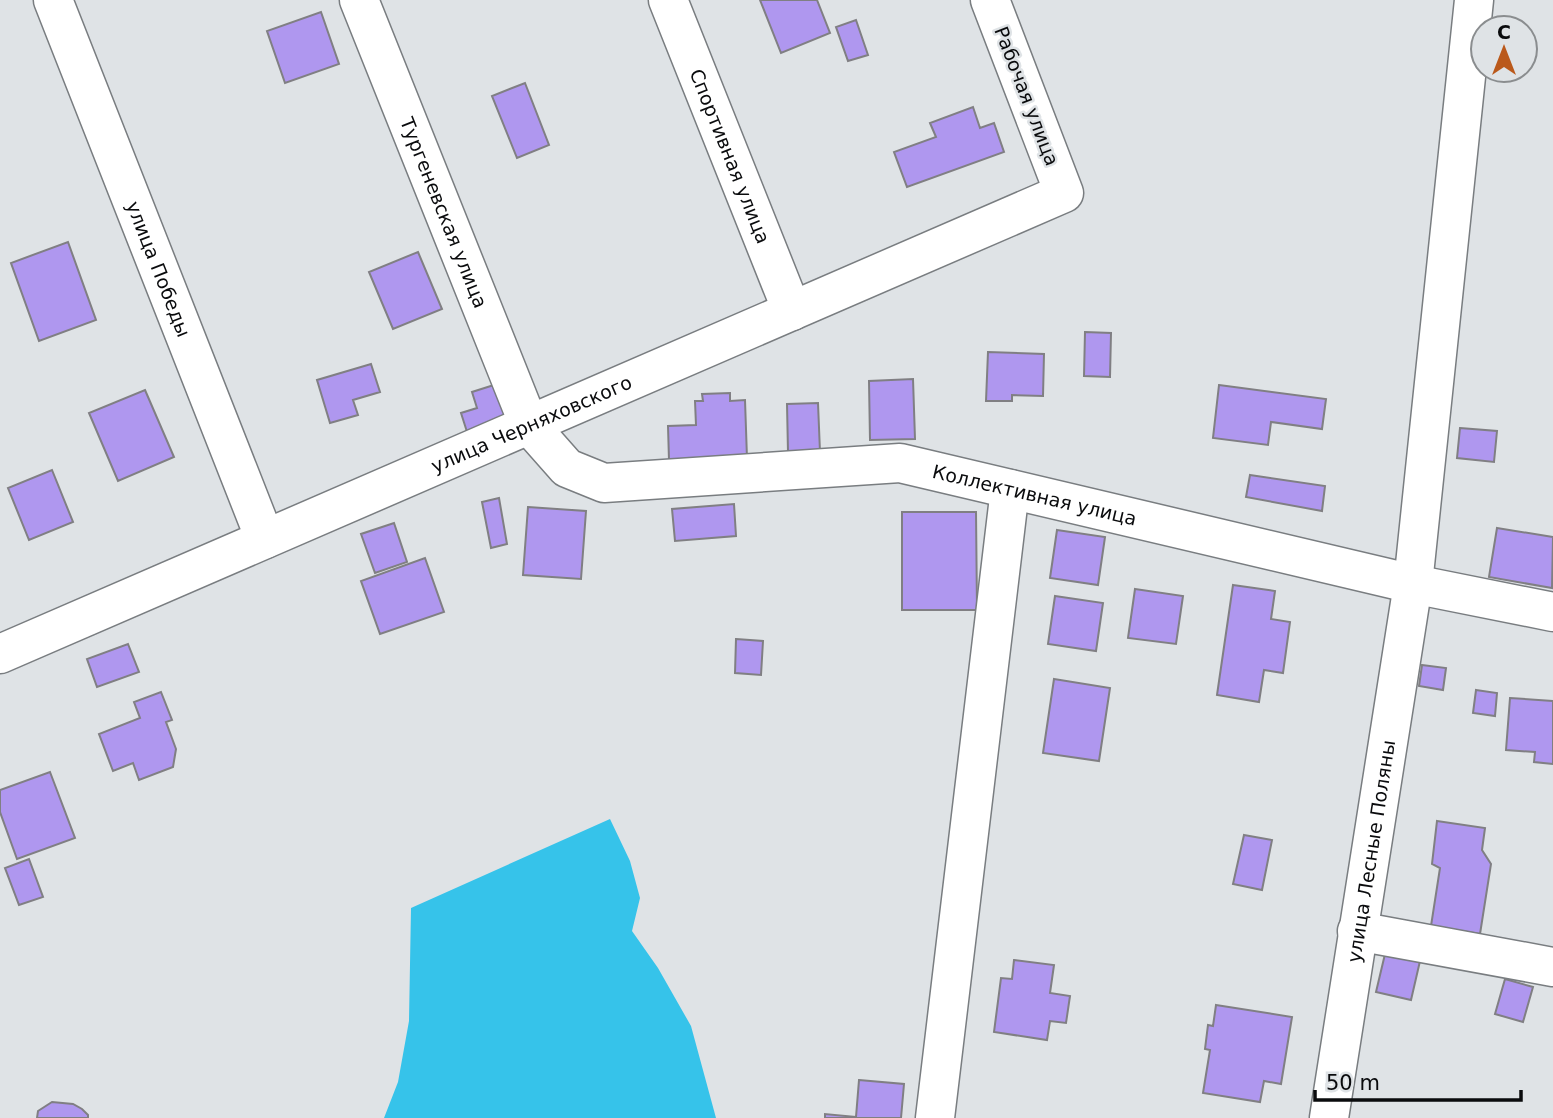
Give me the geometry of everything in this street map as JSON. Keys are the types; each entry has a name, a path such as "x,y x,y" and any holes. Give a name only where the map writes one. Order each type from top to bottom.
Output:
{"street":[{"name":"улица Победы","path":"53,0 265,539"},
{"name":"Тургеневская улица","path":"359,0 529,425"},
{"name":"Спортивная улица","path":"668,0 792,311"},
{"name":"Рабочая улица","path":"990,0 1064,193"},
{"name":"улица Лесные Поляны","path":"1329,1118 1413,584 1474,0"},
{"name":"улица Черняховского","path":"0,654 1064,193"},
{"name":"Коллективная улица","path":"529,425 567,468 604,483 900,463 1413,584 1553,612"},
{"path":"935,1118 1010,489"},
{"path":"1357,931 1553,967"}],"water":[{"path":"610,819 630,861 640,898 632,931 658,968 691,1026 716,1118 384,1118 398,1082 409,1021 411,908"}],"building":[{"path":"760,0 817,0 830,33 781,53"},
{"path":"321,12 339,64 285,83 267,31"},
{"path":"856,20 868,55 848,61 836,27"},
{"path":"525,83 549,145 517,158 492,96"},
{"path":"973,107 980,128 994,123 1004,152 907,187 894,152 936,137 930,123"},
{"path":"68,242 96,320 39,341 11,263"},
{"path":"418,252 442,309 393,329 369,272"},
{"path":"1085,332 1111,333 1110,377 1084,376"},
{"path":"988,352 1044,354 1043,396 1012,395 1012,401 986,401"},
{"path":"371,364 380,392 353,400 358,415 330,423 317,380"},
{"path":"913,379 915,439 870,440 869,381"},
{"path":"497,384 509,422 468,435 461,413 477,408 472,392"},
{"path":"1219,385 1326,399 1322,429 1271,422 1268,445 1213,438"},
{"path":"145,390 174,457 118,481 89,413"},
{"path":"730,393 730,401 745,400 747,458 669,460 668,426 696,425 695,401 703,401 702,394"},
{"path":"818,403 820,452 788,452 787,404"},
{"path":"1460,428 1497,431 1494,462 1457,458"},
{"path":"52,470 73,522 29,540 8,488"},
{"path":"1250,475 1325,486 1322,511 1246,497"},
{"path":"499,498 507,544 491,548 482,502"},
{"path":"734,504 736,536 675,541 672,509"},
{"path":"528,507 586,511 581,579 523,575"},
{"path":"902,512 976,512 977,610 902,610"},
{"path":"394,523 407,562 375,573 361,534"},
{"path":"1497,528 1553,537 1552,588 1489,577"},
{"path":"1057,530 1105,537 1098,585 1050,578"},
{"path":"425,558 444,612 380,634 361,581"},
{"path":"1233,585 1275,591 1271,619 1290,622 1283,673 1264,670 1259,702 1217,695"},
{"path":"1135,589 1183,596 1176,644 1128,638"},
{"path":"1055,596 1103,603 1096,651 1048,644"},
{"path":"736,639 763,641 761,675 735,673"},
{"path":"128,644 139,672 97,687 87,659"},
{"path":"1422,665 1446,668 1443,690 1419,686"},
{"path":"1054,679 1110,688 1099,761 1043,753"},
{"path":"1476,690 1497,693 1495,716 1473,713"},
{"path":"161,692 172,720 166,722 176,749 173,767 139,780 133,763 113,771 99,734 140,718 134,702"},
{"path":"1510,698 1553,701 1553,764 1534,762 1535,752 1506,750"},
{"path":"50,772 75,838 17,859 0,812 0,790"},
{"path":"1437,821 1485,828 1482,850 1491,864 1480,934 1431,926 1440,868 1432,864"},
{"path":"1244,835 1272,840 1262,890 1233,884"},
{"path":"29,859 43,897 19,905 5,868"},
{"path":"1385,954 1420,961 1411,1000 1376,992"},
{"path":"1014,960 1054,965 1050,993 1070,996 1066,1023 1050,1021 1047,1040 994,1032 1001,978 1012,979"},
{"path":"1505,979 1533,987 1523,1022 1495,1014"},
{"path":"1216,1005 1292,1017 1281,1084 1264,1081 1260,1102 1203,1093 1210,1050 1205,1049 1208,1025 1213,1026"},
{"path":"859,1080 904,1084 901,1118 825,1118 825,1114 856,1117"},
{"path":"52,1102 73,1104 82,1109 88,1118 37,1118 38,1111"}]}
